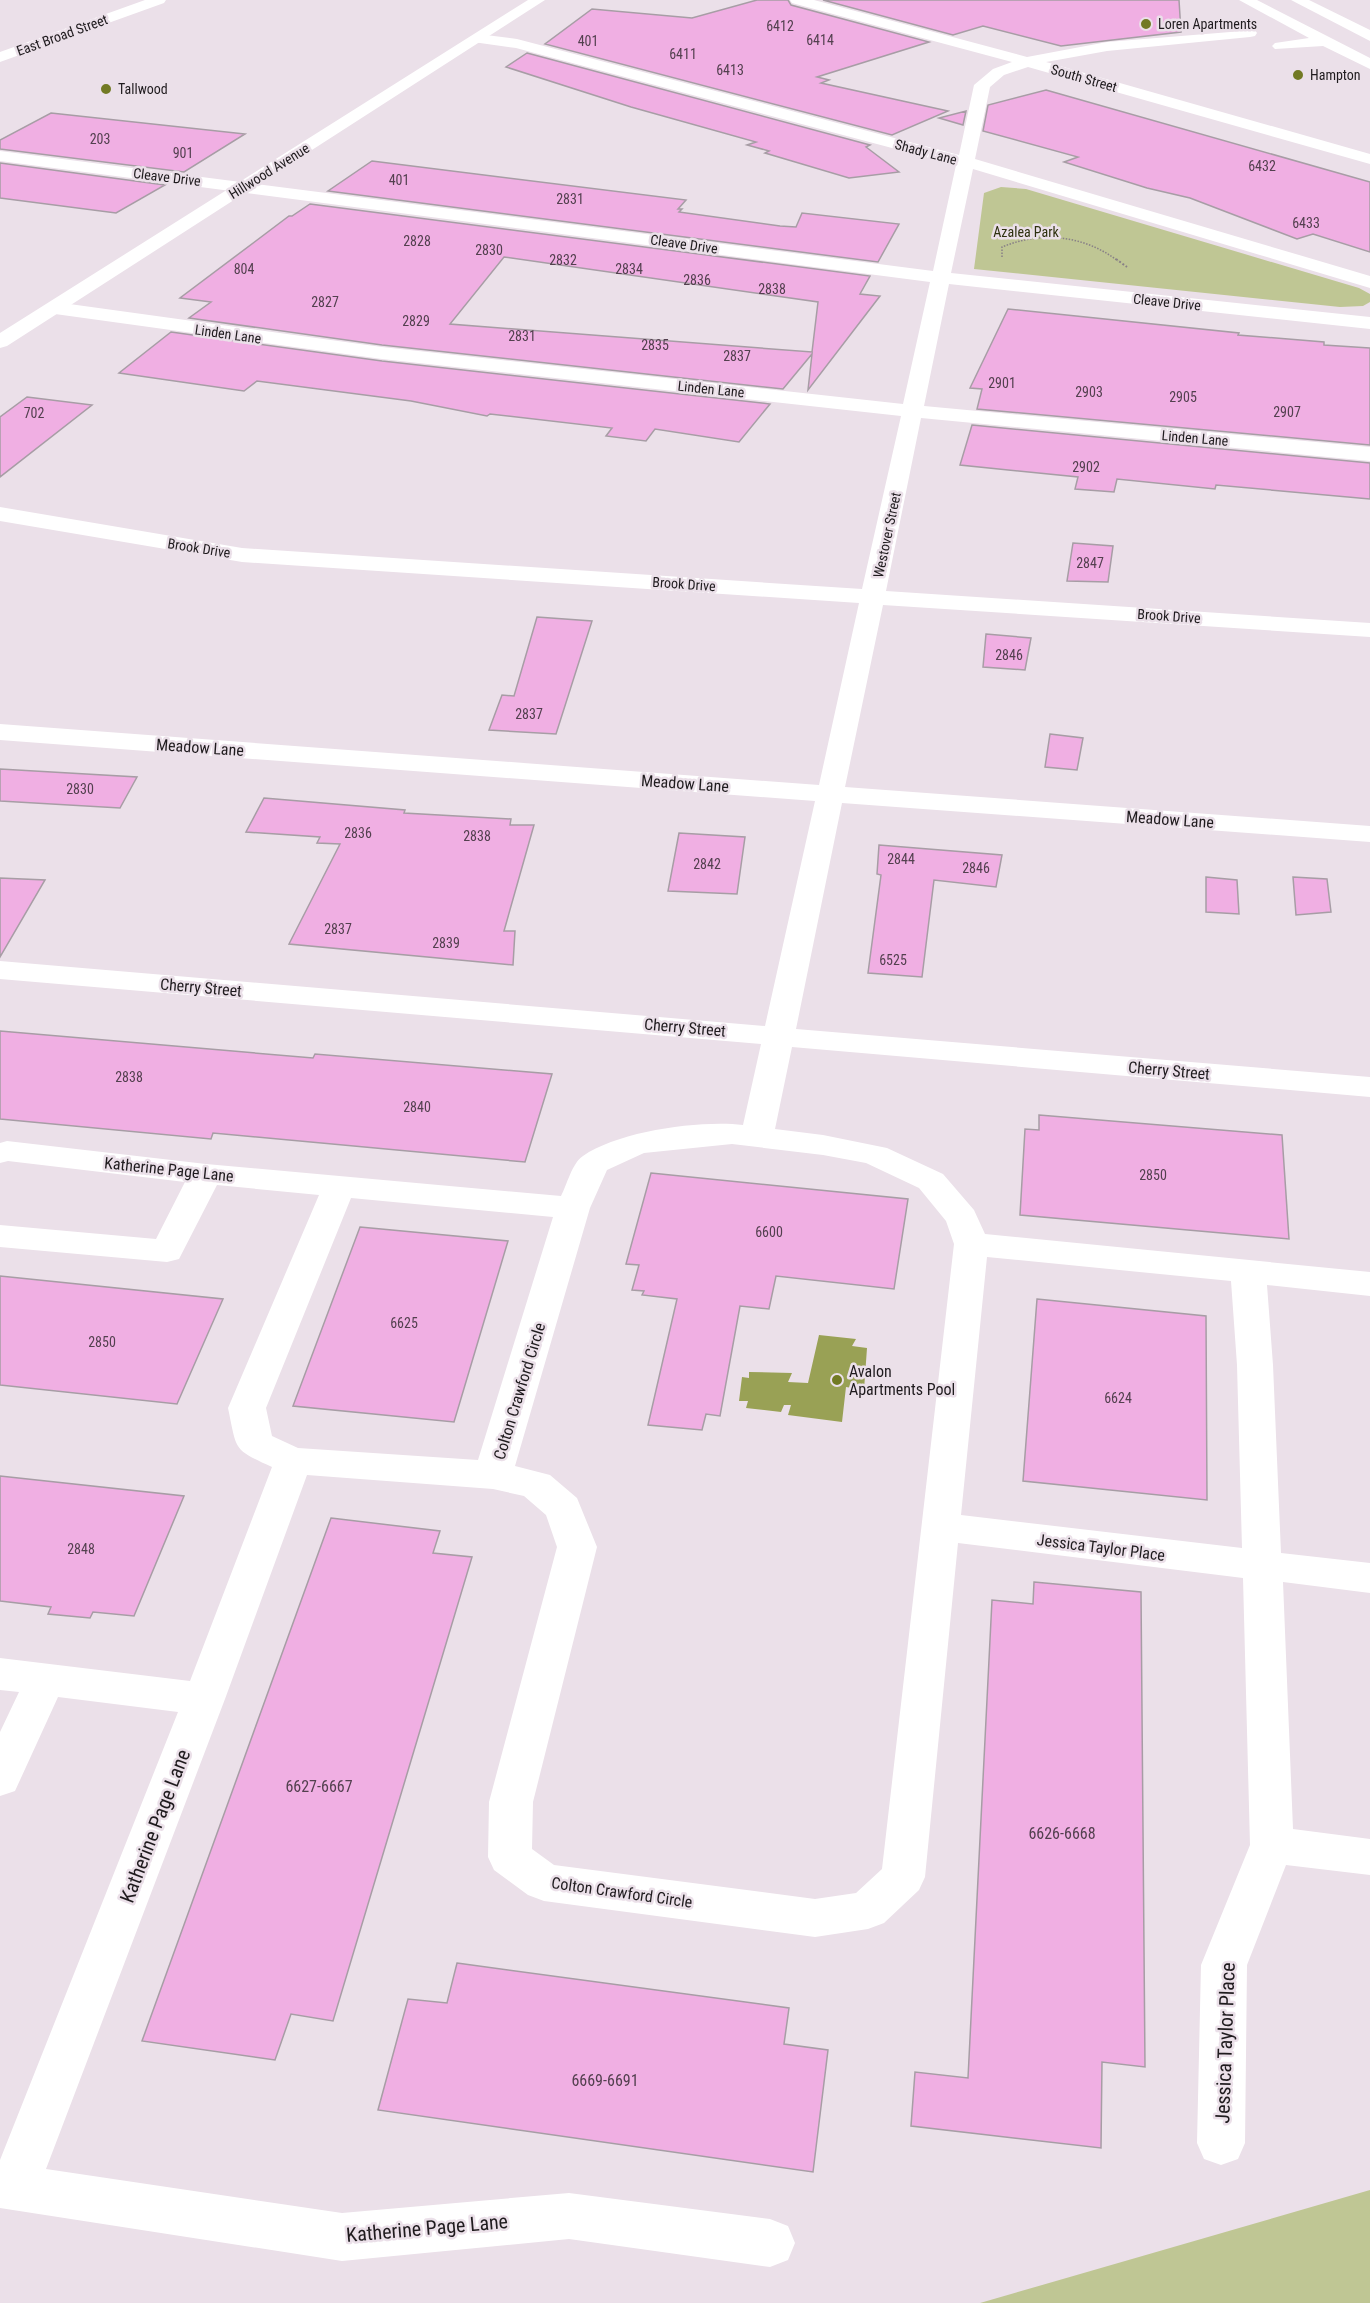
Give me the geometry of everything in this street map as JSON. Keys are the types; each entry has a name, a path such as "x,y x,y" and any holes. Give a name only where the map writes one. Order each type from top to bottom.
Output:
{"main road":[{"name":"East Broad Street","path":"0,57 159,0"},
{"name":"Hillwood Avenue","path":"0,342 538,0"},
{"name":"South Street","path":"797,0 1370,159"},
{"path":"1246,0 1370,64"},
{"path":"1298,0 1370,36"},
{"path":"1322,12 1370,54"},
{"path":"1027,63 1086,49 1250,33"},
{"name":"Shady Lane","path":"478,39 517,44 966,162 1370,282"},
{"path":"1280,46 1325,41"},
{"name":"Westover Street","path":"757,1137 982,85 994,75 1027,63"},
{"name":"Cleave Drive","path":"0,156 942,278 1370,323"},
{"name":"Linden Lane","path":"55,308 346,349 913,412 1370,454"},
{"name":"Brook Drive","path":"0,514 242,555 1370,630"},
{"name":"Meadow Lane","path":"0,732 1370,834"},
{"name":"Cherry Street","path":"0,969 1370,1087"},
{"name":"Colton Crawford Circle","path":"732,1134 823,1145 874,1155 931,1180 962,1218 971,1244 903,1877 868,1910 815,1918 544,1882 510,1857 511,1802 577,1547 563,1508 536,1485 493,1475 573,1208 593,1164 636,1144 685,1137 732,1134"},
{"name":"Katherine Page Lane","path":"0,1153 7,1151 206,1174 573,1208"},
{"path":"0,1236 167,1251 206,1174"},
{"path":"339,1187 248,1408 255,1444 293,1461 493,1475"},
{"path":"971,1244 1370,1284"},
{"name":"Jessica Taylor Place","path":"1221,2143 1224,1965 1272,1845 1255,1365 1248,1272"},
{"name":"Katherine Page Lane","path":"293,1461 204,1699 7,2186 342,2237 569,2216 770,2243"},
{"name":"Jessica Taylor Place","path":"941,1527 1262,1567 1370,1578"},
{"path":"0,1674 204,1699"},
{"path":"0,1779 45,1680"},
{"path":"1272,1845 1370,1857"}],"green space":[{"name":"Azalea Park","path":"1001,187 1026,189 1359,288 1370,294 1370,302 1363,306 1340,307 974,269 984,193"},
{"path":"1370,2190 1370,2303 980,2303"}],"shaded area":[{"name":"Avalon Apartments Pool","path":"819,1335 856,1339 852,1346 867,1348 864,1390 846,1387 842,1422 788,1415 791,1405 784,1405 781,1412 746,1408 748,1401 739,1401 742,1377 749,1378 749,1372 792,1373 788,1382 808,1383"}],"building":[{"path":"757,0 788,0 791,5 929,42 817,77 829,80 821,83 948,111 892,135 545,44 592,9 692,18"},
{"name":"Loren Apartments","path":"823,0 1179,0 1181,32 1061,46 983,26 953,35"},
{"path":"527,53 870,145 866,147 899,172 849,178 765,153 769,151 747,145 756,142 631,107 506,67"},
{"path":"1046,90 1370,182 1370,252 1313,234 1297,239 1190,198 1147,188 1064,162 1078,157 983,131 988,105"},
{"path":"966,111 963,125 939,118"},
{"path":"51,113 245,134 184,172 0,149 0,140"},
{"path":"372,161 686,200 678,209 682,209 679,212 780,226 796,227 802,213 899,224 878,262 328,191"},
{"path":"0,163 165,185 116,213 0,198"},
{"path":"310,204 870,276 860,294 880,296 808,390 812,354 783,389 382,345 189,318 211,302 180,298","holes":["504,257 818,302 812,352 450,324"]},
{"path":"1008,309 1239,333 1238,335 1324,342 1324,345 1370,348 1370,445 977,409 982,389 970,388"},
{"path":"171,332 382,361 770,404 739,442 655,429 646,441 606,436 612,428 490,414 487,416 411,401 257,381 244,391 119,373"},
{"path":"27,397 92,405 0,477 0,417"},
{"path":"972,425 1370,463 1370,499 1216,485 1215,489 1117,479 1114,492 1075,489 1078,477 960,465"},
{"path":"1073,543 1113,546 1108,582 1067,581"},
{"path":"537,617 592,621 556,734 489,730 502,695 514,696"},
{"path":"986,634 1031,638 1025,670 983,667"},
{"path":"1050,734 1083,738 1077,770 1045,767"},
{"path":"0,769 137,777 120,808 0,801"},
{"path":"264,798 405,810 404,813 511,819 510,825 534,825 504,931 515,931 513,965 289,944 340,844 317,843 320,837 246,832"},
{"path":"679,833 745,837 737,894 668,891"},
{"path":"879,845 1002,855 996,887 934,880 922,977 868,973 881,875 877,874"},
{"path":"1206,877 1237,880 1239,914 1206,912"},
{"path":"1293,877 1327,879 1331,912 1296,915"},
{"path":"0,878 45,880 0,957"},
{"path":"0,1031 313,1058 315,1054 552,1074 525,1162 213,1133 211,1139 0,1119"},
{"path":"1039,1115 1282,1135 1289,1239 1020,1215 1025,1129 1039,1130"},
{"path":"651,1173 908,1199 894,1289 776,1276 769,1309 740,1306 720,1416 706,1414 702,1430 648,1425 677,1299 642,1295 644,1291 632,1290 639,1265 626,1264"},
{"path":"360,1227 508,1241 454,1422 293,1406"},
{"path":"0,1276 223,1299 177,1404 0,1385"},
{"path":"1037,1299 1206,1316 1207,1500 1023,1481"},
{"path":"0,1476 184,1496 134,1616 93,1612 90,1618 48,1614 51,1607 0,1601"},
{"path":"331,1518 440,1531 433,1553 472,1557 333,2021 291,2014 275,2060 142,2041"},
{"path":"1034,1582 1141,1592 1145,2067 1102,2062 1101,2148 911,2126 915,2072 968,2078 992,1600 1033,1604"},
{"path":"457,1963 789,2008 784,2044 828,2050 813,2172 378,2110 408,1999 447,2003"}],"place":[{"name":"Loren Apartments","path":"1146,24"},
{"name":"Hampton","path":"1298,75"},
{"name":"Tallwood","path":"106,89"},
{"name":"Avalon Apartments Pool","path":"837,1380"}]}
